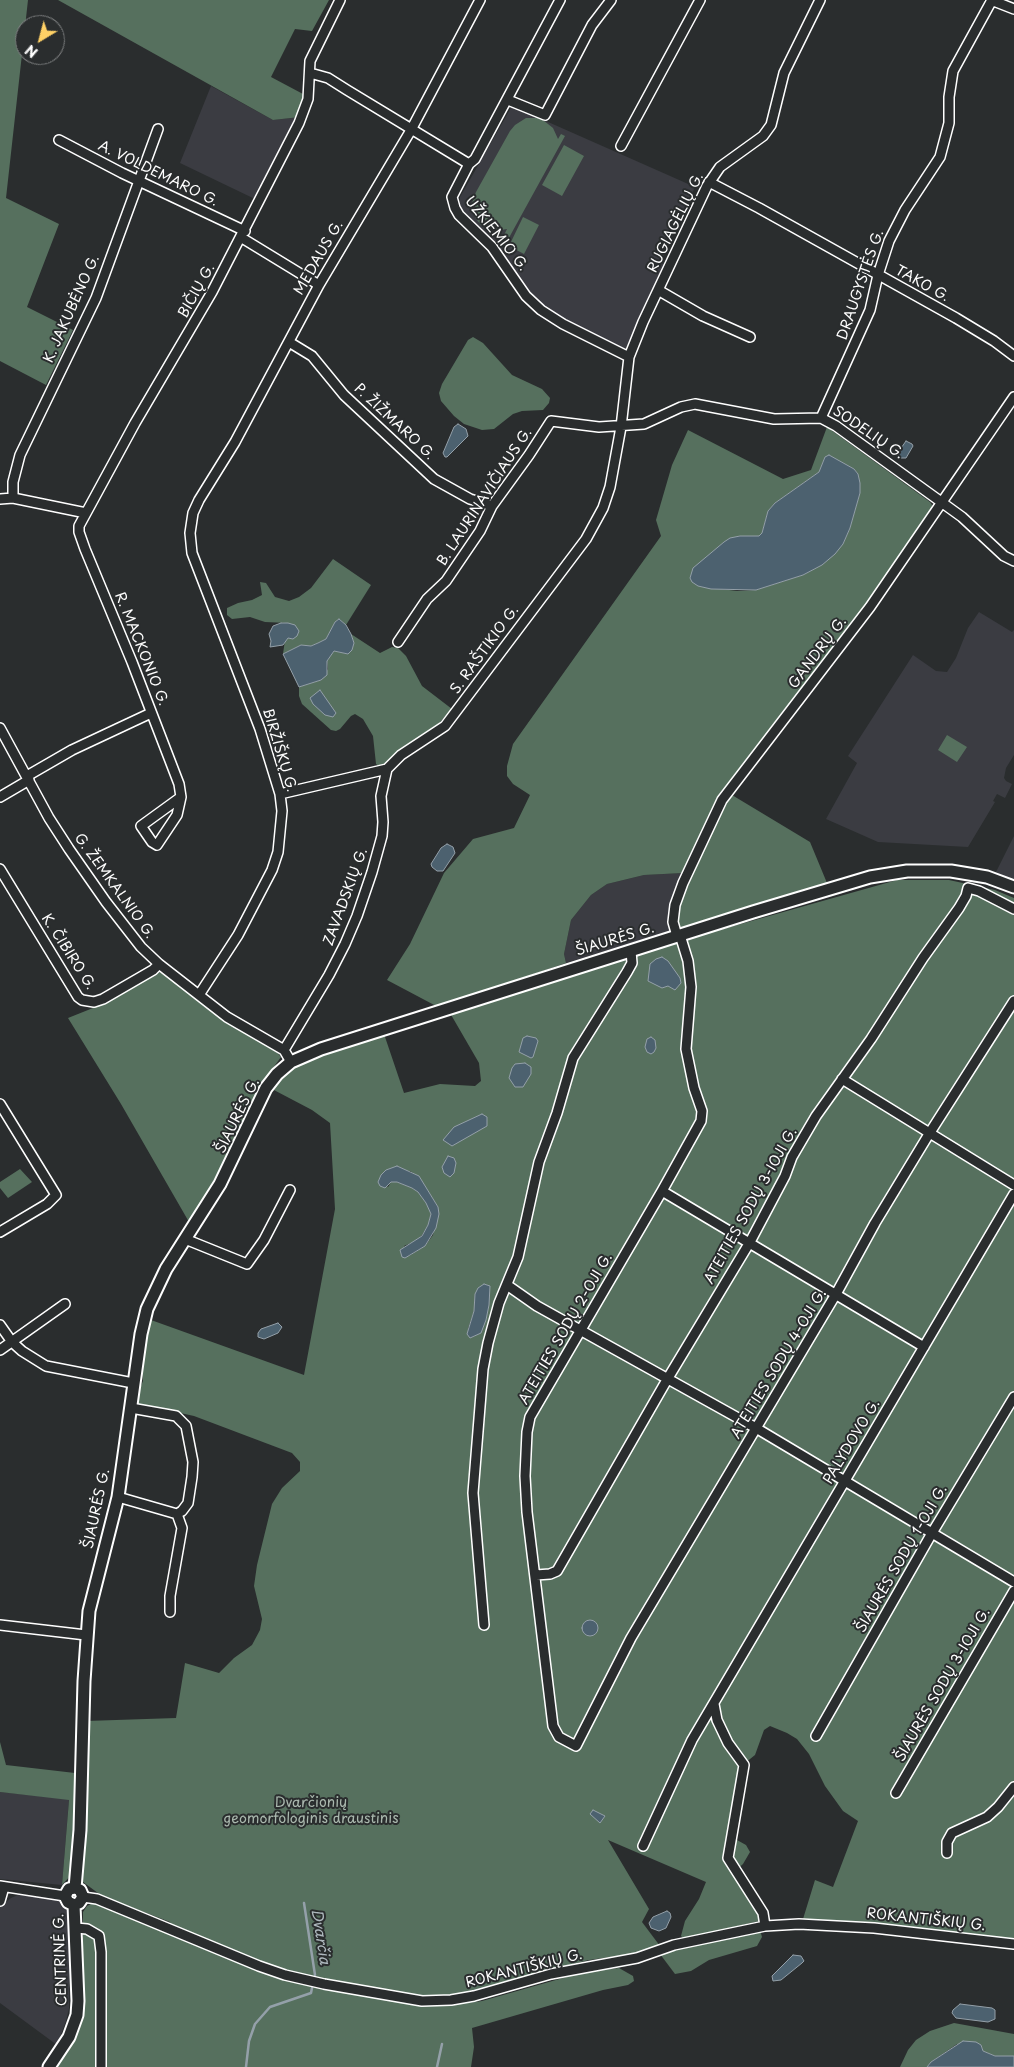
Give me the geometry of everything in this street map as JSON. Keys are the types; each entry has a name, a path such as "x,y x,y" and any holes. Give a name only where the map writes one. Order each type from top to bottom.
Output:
{"main road":[{"name":"ŠIAURĖS G.","path":"75,1888 80,1821 86,1635 93,1590 118,1497 141,1334 147,1309 158,1282 230,1166 266,1088 277,1074 291,1062 321,1049 870,877 927,870 987,877 1014,887"},
{"path":"66,1896 69,1889 75,1888 80,1890 83,1897"},
{"name":"CENTRINĖ G.","path":"66,1896 68,1902 74,1905"},
{"name":"CENTRINĖ G.","path":"74,1905 79,1903 83,1897"},
{"name":"CENTRINĖ G.","path":"50,2067 69,2038 77,2014 74,1905"}],"street":[{"name":"BIČIŲ G.","path":"86,513 135,423 193,326 243,234 304,112 308,99 310,60 340,0"},
{"name":"MEDAUS G.","path":"190,533 193,513 198,500 234,442 319,285 411,130 480,0"},
{"name":"UŽKIEMIO G.","path":"560,0 508,100 474,159 468,164 452,197 459,215 492,247 526,296 541,310 563,324 629,357"},
{"path":"508,100 546,115 592,25 611,0"},
{"path":"621,146 700,0"},
{"name":"RUGIAGĖLIŲ G.","path":"621,427 629,357 660,287 709,182 720,167 763,136 771,125 784,73 820,0"},
{"path":"991,0 1014,9"},
{"name":"DRAUGYSTĖS G.","path":"821,418 870,310 889,241 905,210 940,157 949,122 949,97 953,71 991,0"},
{"path":"310,73 328,78 468,164"},
{"name":"K. JAKUBĖNO G.","path":"13,498 13,482 20,455 96,298 158,129"},
{"name":"A. VOLDEMARO G.","path":"59,140 243,234 319,285"},
{"name":"TAKO G.","path":"709,182 964,323 994,341 1014,356"},
{"path":"660,287 703,316 750,337"},
{"name":"P. ŽIŽMARO G.","path":"289,342 312,356 344,395 434,479 470,498 492,506"},
{"name":"GANDRŲ G.","path":"678,936 672,922 675,905 683,883 722,800 870,607 1014,397"},
{"name":"SODELIŲ G.","path":"621,427 644,424 681,407 695,404 774,418 821,418 836,426 942,502 962,517 1004,556 1014,561"},
{"name":"B. LAURINAVIČIAUS G.","path":"398,642 436,588 446,580 480,531 492,506 551,421 599,427 621,427"},
{"name":"S. RAŠTIKIO G.","path":"280,794 387,769 401,755 445,726 586,539 603,508 610,488 621,427"},
{"path":"0,499 13,498 86,513"},
{"name":"R. MACKONIO G.","path":"86,513 79,532 174,769 181,797"},
{"name":"BIRŽIŠKŲ G.","path":"190,533 192,553 260,729 280,794 281,826 278,852 272,870 238,936 199,995"},
{"path":"0,797 72,750 151,713"},
{"name":"G. ŽEMKALNIO G.","path":"0,728 49,818 106,902 142,947 159,964 241,1027 284,1050"},
{"name":"ZAVADSKIŲ G.","path":"284,1050 329,975 357,916 382,836 381,796 387,769"},
{"path":"181,797 180,806 170,827 157,845 152,842 141,826 181,797"},
{"name":"K. ČIBIRO G.","path":"0,869 78,997 82,1000 94,1002 103,999 153,970 159,964"},
{"path":"969,874 968,888 979,891 1014,909"},
{"name":"ATEITIES SODŲ 3-IOJI G.","path":"536,1575 550,1574 557,1571 668,1378 750,1242 785,1176 792,1157 816,1116 871,1038 913,972 963,902 968,888"},
{"name":"ATEITIES SODŲ 2-OJI G.","path":"576,1746 559,1736 553,1726 527,1503 525,1476 526,1432 530,1417 662,1191 702,1116 689,1070 686,1050 691,987 688,961 678,936"},
{"path":"484,1625 473,1493 486,1352 494,1318 518,1256 539,1162 557,1114 573,1058 632,963 631,951"},
{"name":"ATEITIES SODŲ 4-OJI G.","path":"576,1746 631,1638 836,1294 875,1223 1014,1001"},
{"path":"284,1050 291,1062"},
{"path":"842,1079 1014,1185"},
{"path":"0,1104 56,1195 47,1204 0,1232"},
{"path":"185,1238 247,1264 264,1240 290,1190"},
{"path":"662,1191 924,1347"},
{"name":"PALYDOVO G.","path":"643,1846 692,1740 1014,1194"},
{"path":"507,1285 537,1306 756,1428 1014,1582"},
{"path":"0,1350 65,1304"},
{"path":"0,1325 12,1342 34,1360 46,1366 134,1383"},
{"name":"ŠIAURĖS SODŲ 1-OJI G.","path":"816,1736 932,1533 1014,1397"},
{"path":"118,1497 177,1514 188,1503 192,1477 193,1462 186,1426 176,1416 131,1408"},
{"path":"170,1612 170,1596 182,1528 177,1514"},
{"name":"ŠIAURĖS SODŲ 3-IOJI G.","path":"896,1793 1014,1591"},
{"path":"0,1625 86,1635"},
{"path":"714,1704 717,1720 728,1743 744,1765 728,1858 763,1913 765,1926"},
{"path":"947,1853 947,1842 952,1833 987,1817 1014,1787"},
{"path":"0,1901 2,1886 66,1896"},
{"name":"ROKANTIŠKIŲ G.","path":"83,1897 102,1901 285,1975 324,1984 422,2001 451,2000 474,1996 551,1974 638,1958 674,1945 765,1926 799,1924 840,1926 908,1931 1014,1944"},
{"path":"76,1928 86,1929 99,1936 101,1952 101,2067"}],"shaded area":[{"path":"211,86 273,120 300,117 257,200 180,163"},
{"path":"512,106 695,187 661,262 666,265 625,351 560,318 541,306 526,291 500,249 465,215 460,207 460,197"},
{"path":"979,612 1012,632 1014,630 1014,755 1006,768 1004,778 1012,784 1005,798 997,794 993,801 995,802 968,847 878,842 826,819 857,763 848,756 913,655 936,671 947,672 956,658 968,628"},
{"path":"1014,836 1014,880 996,872"},
{"path":"683,873 669,913 670,931 566,963 564,954 571,920 591,895 607,884 644,875"},
{"path":"0,1792 69,1799 62,1885 0,1879"},
{"path":"18,1895 54,1899 62,1902 70,1909 69,2008 57,2045 0,2003 0,1907"}],"green space":[{"path":"0,0 28,0 26,15 15,15 15,65 21,65 6,198 59,224 27,307 73,330 46,385 0,361"},
{"path":"58,0 329,0 312,31 295,29 271,77 303,94 300,117 273,120"},
{"path":"526,118 543,120 553,128 558,139 561,134 565,136 505,245 500,243 507,229 495,231 481,225 474,216 472,203 476,192 510,131 515,125"},
{"path":"564,145 584,156 562,196 542,185"},
{"path":"523,217 539,225 524,254 509,246"},
{"path":"473,337 483,343 512,375 542,389 550,398 549,403 543,410 522,411 513,414 494,429 482,430 464,424 454,416 441,401 439,393 442,384 468,340"},
{"path":"827,427 932,505 931,511 843,638 727,792 810,842 827,883 670,931 669,913 683,873 644,875 607,884 591,895 571,920 564,954 566,963 438,1007 387,980 410,944 444,873 473,839 514,828 530,795 513,784 507,776 507,766 513,744 661,536 656,520 672,465 688,430 783,479 811,470","holes":["829,456 854,469 858,474 860,493 850,528 843,544 822,565 803,575 756,590 737,591 698,586 714,552 724,542 740,536 759,536 762,533 768,511 775,503 819,472 825,457"]},
{"path":"333,559 371,585 346,625 339,619 335,622 326,639 311,646 301,645 283,654 285,640 288,638 293,639 288,623 265,622 250,617 232,619 227,615 227,608 262,595 260,582 266,583 275,597 289,601 299,597 311,588"},
{"path":"351,634 380,653 392,647 398,648 406,656 422,686 452,709 431,732 384,767 376,764 373,736 363,719 355,714 340,729 336,731 331,730 302,704 299,696 299,687 321,680 328,669 327,661 334,651 348,654 352,650 354,643"},
{"path":"947,735 967,747 957,762 938,750"},
{"name":"Dvarčionių geomorfologinis draustinis","path":"897,880 949,880 995,890 1014,898 1014,1940 898,1926 803,1919 815,1880 833,1887 858,1821 843,1811 825,1786 809,1754 797,1739 770,1726 764,1730 755,1755 740,1767 730,1830 737,1840 746,1845 750,1852 743,1864 734,1872 758,1912 759,1921 684,1939 681,1936 685,1921 699,1899 706,1882 608,1840 649,1909 642,1922 660,1946 639,1953 589,1960 535,1973 467,1994 468,2003 482,2001 584,1972 619,1968 633,1976 634,1981 628,1985 603,1990 472,2028 474,2047 471,2067 56,2067 73,2041 78,2027 83,1987 83,1912 87,1906 93,1903 108,1907 173,1933 170,1922 102,1896 83,1882 86,1721 176,1718 185,1663 219,1673 234,1658 252,1645 260,1630 262,1619 254,1586 257,1565 272,1504 282,1488 300,1471 300,1462 292,1453 194,1416 134,1403 143,1381 141,1361 151,1320 304,1375 335,1209 330,1123 312,1110 272,1089 286,1073 301,1063 384,1034 404,1093 440,1084 475,1086 481,1081 479,1063 450,1013 691,938","holes":["410,1171 419,1177 438,1207 433,1235 425,1246 409,1256 404,1246 418,1240 422,1235 428,1225 431,1214 430,1208 418,1192 412,1188 397,1182 391,1182 388,1187 380,1179","475,1294 477,1334 473,1337 468,1329 474,1311"]},
{"path":"158,972 167,975 228,1022 274,1049 281,1057 260,1086 229,1158 189,1222 121,1104 68,1018 103,1004"},
{"path":"20,1169 32,1182 8,1198 0,1188 0,1182"},
{"path":"0,1742 6,1765 75,1773 72,1874 62,1885 69,1800 0,1792"},
{"path":"760,1930 762,1937 757,1946 709,1960 691,1971 675,1974 660,1954 674,1948"},
{"path":"954,2023 1014,2034 1014,2056 995,2056 983,2051 981,2045 957,2044 931,2062 927,2067 900,2067 908,2050 916,2040 930,2031"}],"water":[{"path":"458,424 466,429 468,436 445,457 443,453 454,427"},
{"path":"906,441 913,446 906,458 899,458 897,454"},
{"path":"829,455 854,469 858,474 860,483 860,493 850,528 843,544 835,554 822,565 803,575 756,590 711,589 698,586 692,582 690,578 693,568 724,542 730,538 740,536 759,536 762,533 768,511 775,503 819,472 825,457"},
{"path":"339,619 346,625 351,634 354,643 352,650 348,654 334,651 327,661 327,675 321,680 299,687 283,654 301,645 311,646 326,639 335,622"},
{"path":"281,623 295,625 299,631 297,636 293,639 288,638 283,645 270,647 269,634 273,626"},
{"path":"320,690 336,713 333,717 325,715 313,704 310,698"},
{"path":"447,844 453,847 455,853 443,871 437,871 431,864 441,848"},
{"path":"662,957 668,961 680,978 681,983 675,990 668,986 662,988 648,981 650,964"},
{"path":"527,1036 536,1038 538,1041 531,1058 519,1052 523,1038"},
{"path":"651,1037 655,1040 656,1048 651,1054 647,1052 645,1047 647,1039"},
{"path":"525,1063 531,1067 531,1074 523,1087 515,1087 509,1078 512,1068 515,1064"},
{"path":"482,1114 487,1117 487,1126 452,1146 443,1140 454,1127"},
{"path":"448,1156 454,1158 456,1163 454,1173 450,1177 444,1173 442,1167"},
{"path":"397,1166 419,1176 438,1207 439,1214 436,1228 425,1246 405,1258 402,1257 400,1250 422,1236 431,1214 418,1192 412,1188 397,1182 391,1182 385,1188 380,1186 378,1182 381,1175 386,1170"},
{"path":"484,1284 490,1286 486,1320 481,1333 470,1338 467,1334 474,1311 475,1294 478,1288"},
{"path":"278,1323 282,1327 278,1333 264,1339 258,1337 261,1329"},
{"path":"590,1620 598,1628 590,1636 582,1628"},
{"path":"593,1810 605,1816 600,1823 590,1814"},
{"path":"667,1911 671,1917 666,1928 659,1931 651,1928 649,1923 653,1917"},
{"path":"793,1955 801,1956 804,1961 781,1980 773,1981 772,1976"},
{"path":"960,2004 992,2008 995,2010 995,2019 988,2022 956,2018 952,2013"},
{"path":"963,2041 976,2042 981,2045 983,2051 995,2056 1014,2056 1014,2067 927,2067 931,2062"}],"waterway":[{"name":"Dvarčia","path":"304,1903 315,1975"},
{"name":"Dvarčia","path":"246,2067 249,2041 255,2024 270,2007 311,1993 312,1988"},
{"path":"437,2067 442,2044"}]}
